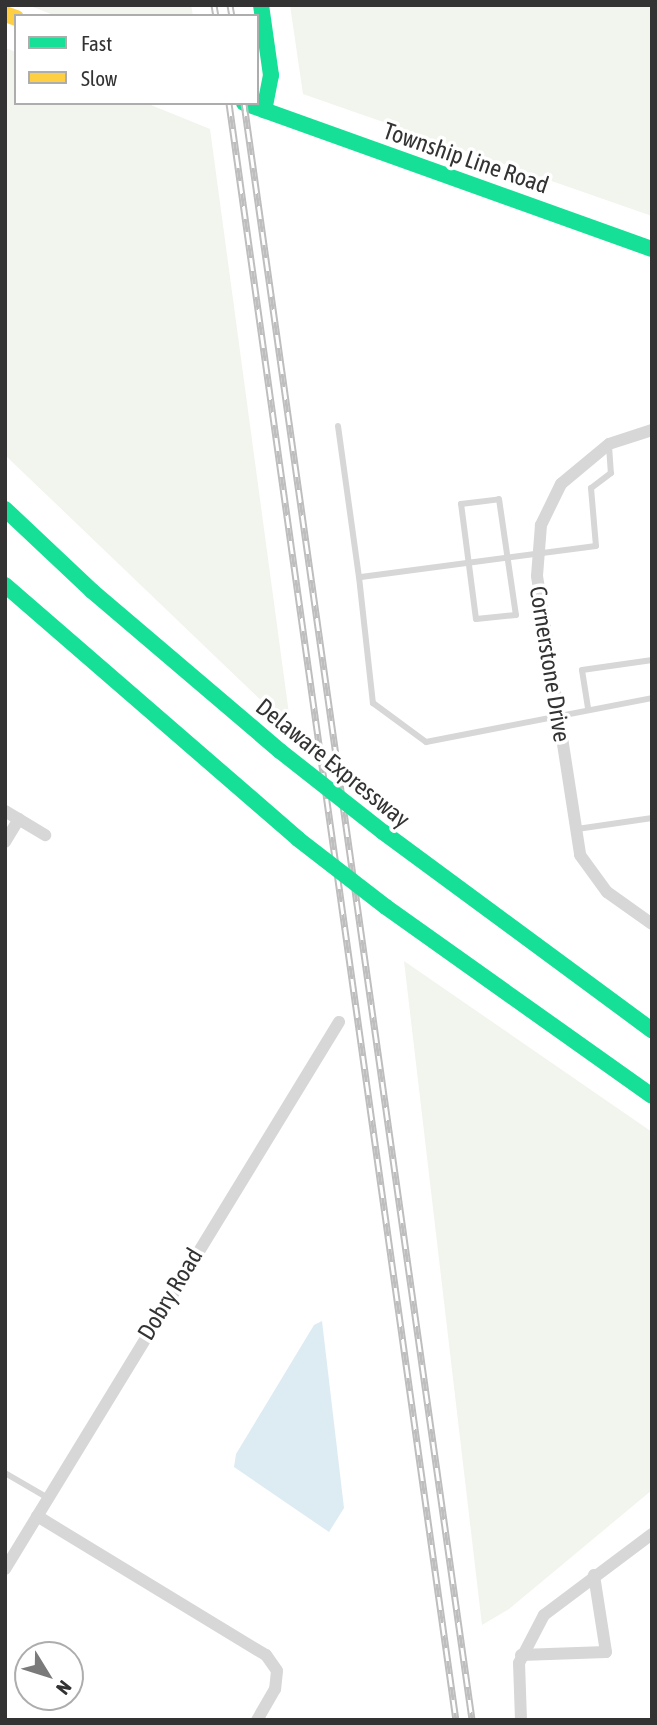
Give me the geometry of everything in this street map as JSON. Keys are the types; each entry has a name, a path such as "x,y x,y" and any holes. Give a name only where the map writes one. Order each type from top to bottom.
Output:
{"main road":[{"path":"261,5 271,75 264,110"},
{"name":"Township Line Road","path":"250,105 652,249"},
{"name":"Delaware Expressway","path":"5,509 111,607 280,751 383,832 652,1030"},
{"path":"5,584 298,839 386,907 652,1096"}],"street":[{"name":"Cornerstone Drive","path":"652,429 608,444 561,484 541,525 537,555 580,855 595,880 652,924"},
{"path":"5,811 46,835"},
{"path":"5,842 19,819"},
{"name":"Dobry Road","path":"5,1569 339,1022"},
{"path":"37,1516 266,1655 277,1671 275,1689 257,1720"},
{"path":"521,1720 521,1655 544,1615 652,1534"},
{"path":"521,1655 606,1652 594,1575"}],"lane":[{"path":"338,426 373,703 426,742 558,713 652,698"},
{"path":"359,577 596,547 591,488 611,474 608,444"},
{"path":"499,499 509,559 516,615 476,619 461,504 499,499"},
{"path":"588,708 582,670 652,660"},
{"path":"575,829 652,818"},
{"path":"5,1472 48,1498"}],"shaded area":[{"path":"28,5 191,5 193,14 51,14"},
{"path":"290,5 652,5 652,216 303,94"},
{"path":"5,48 14,51 14,105 151,105 210,129 291,729 5,455"},
{"path":"404,961 652,1132 652,1490 509,1609 482,1625"},
{"path":"322,1321 344,1508 329,1532 234,1467 236,1454 314,1325"}],"railway":[{"path":"214,5 216,14"},
{"path":"230,5 232,14"},
{"path":"229,105 456,1720"},
{"path":"244,105 472,1720"}],"traffic: fast":[{"path":"261,5 271,75 264,110"},
{"path":"250,105 652,249"},
{"path":"5,509 92,591 280,751"},
{"path":"5,585 298,839"},
{"path":"280,751 383,832"},
{"path":"383,832 652,1030"},
{"path":"298,839 386,907"},
{"path":"386,907 652,1096"}],"traffic: slow":[{"path":"5,14 14,17"}]}
